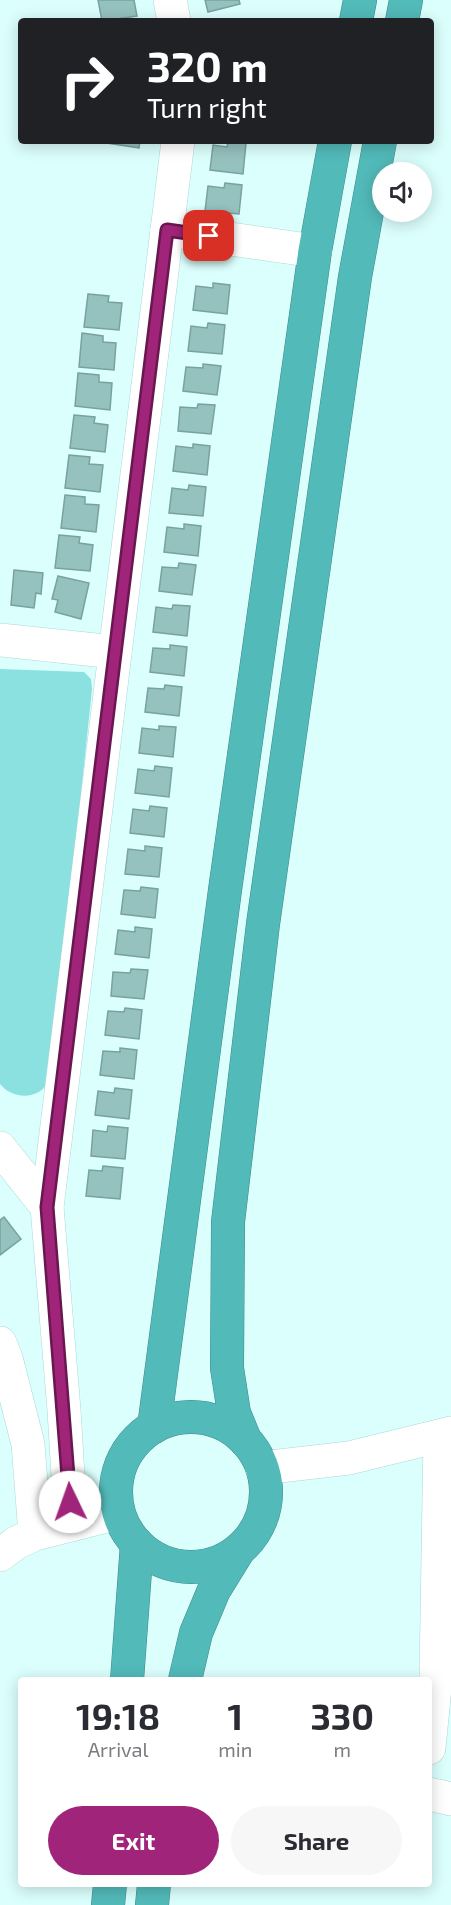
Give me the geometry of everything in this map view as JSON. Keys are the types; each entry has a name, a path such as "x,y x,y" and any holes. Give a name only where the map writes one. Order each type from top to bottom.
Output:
{"highway":[{"path":"357,18 360,0"},
{"path":"403,18 406,0"},
{"path":"154,1427 225,890 315,251 334,144"},
{"path":"186,1677 196,1633 214,1590 238,1551 255,1532 264,1509 266,1485 262,1468 245,1440 234,1413 227,1368 228,1222 270,877 355,277 379,144"},
{"path":"238,1551 217,1563 193,1568 168,1564 146,1553 129,1535 118,1513 116,1488 121,1464 134,1443 154,1427 177,1419 202,1418 226,1425 245,1440"},
{"path":"127,1677 137,1544"},
{"path":"108,1905 110,1887"},
{"path":"152,1905 154,1887"}],"street":[{"path":"170,0 173,18"},
{"path":"71,1525 47,1207 178,144"},
{"path":"167,230 315,251"},
{"path":"0,640 115,652"},
{"path":"0,1148 47,1207"},
{"path":"0,1343 28,1444 34,1534"},
{"path":"262,1468 349,1458 446,1435 436,1677 432,1718"},
{"path":"0,1555 16,1543 34,1534 118,1513"},
{"path":"432,1795 451,1798"}],"shaded area":[{"path":"0,669 84,672 91,679 92,689 52,1069 47,1084 42,1089 37,1093 24,1096 10,1092 0,1084"}],"building":[{"path":"98,0 134,0 137,16 101,18"},
{"path":"205,0 239,0 240,4 208,12"},
{"path":"113,144 140,144 139,148"},
{"path":"228,144 246,144 243,174 210,170 213,145 227,147"},
{"path":"225,183 242,185 239,214 205,211 208,186 224,188"},
{"path":"213,283 230,285 227,314 193,310 196,286 213,288"},
{"path":"88,294 109,296 108,302 122,303 119,330 84,327"},
{"path":"208,323 225,325 222,354 188,351 191,326 207,328"},
{"path":"82,333 103,336 103,342 116,343 114,370 79,367"},
{"path":"203,364 221,366 217,395 183,391 186,367 203,368"},
{"path":"78,373 99,375 99,382 112,383 110,410 75,406"},
{"path":"198,404 215,405 211,434 178,431 180,407 197,408"},
{"path":"74,415 95,417 94,423 108,425 105,452 70,448"},
{"path":"193,444 210,446 207,475 173,471 176,446 193,448"},
{"path":"69,455 90,457 89,464 103,465 100,492 65,488"},
{"path":"189,485 206,487 203,516 169,513 172,488 188,490"},
{"path":"65,495 85,497 85,504 99,505 96,532 61,528"},
{"path":"184,524 201,526 198,556 164,552 167,527 184,529"},
{"path":"59,535 80,537 79,543 93,545 90,571 55,568"},
{"path":"179,563 196,565 192,595 159,591 162,567 178,568"},
{"path":"14,570 43,573 41,594 36,593 34,608 11,605"},
{"path":"58,576 89,583 81,619 55,612 58,600 52,599"},
{"path":"173,605 190,606 187,636 153,632 156,607 172,609"},
{"path":"170,645 187,647 184,676 150,672 153,648 170,649"},
{"path":"165,685 182,687 179,716 145,712 148,688 164,689"},
{"path":"159,726 176,727 173,757 139,753 142,728 159,730"},
{"path":"155,766 172,768 169,797 135,793 138,769 154,771"},
{"path":"150,806 167,808 164,837 130,833 133,809 149,811"},
{"path":"145,846 162,848 159,877 125,874 128,849 145,851"},
{"path":"141,887 158,889 155,918 121,914 124,890 140,891"},
{"path":"135,927 152,929 149,958 115,954 118,930 135,932"},
{"path":"131,969 148,970 144,999 111,996 113,972 130,973"},
{"path":"125,1008 142,1010 139,1039 105,1035 108,1011 124,1012"},
{"path":"120,1048 137,1050 134,1079 100,1075 103,1051 120,1052"},
{"path":"115,1088 132,1090 129,1119 95,1115 98,1091 114,1093"},
{"path":"108,1126 128,1128 125,1159 91,1156 93,1130 107,1132"},
{"path":"103,1166 123,1168 120,1199 86,1196 89,1170 102,1171"},
{"path":"4,1217 21,1239 0,1255 0,1220"}],"route":[{"path":"70,1502 47,1207 167,230 209,236"}]}
